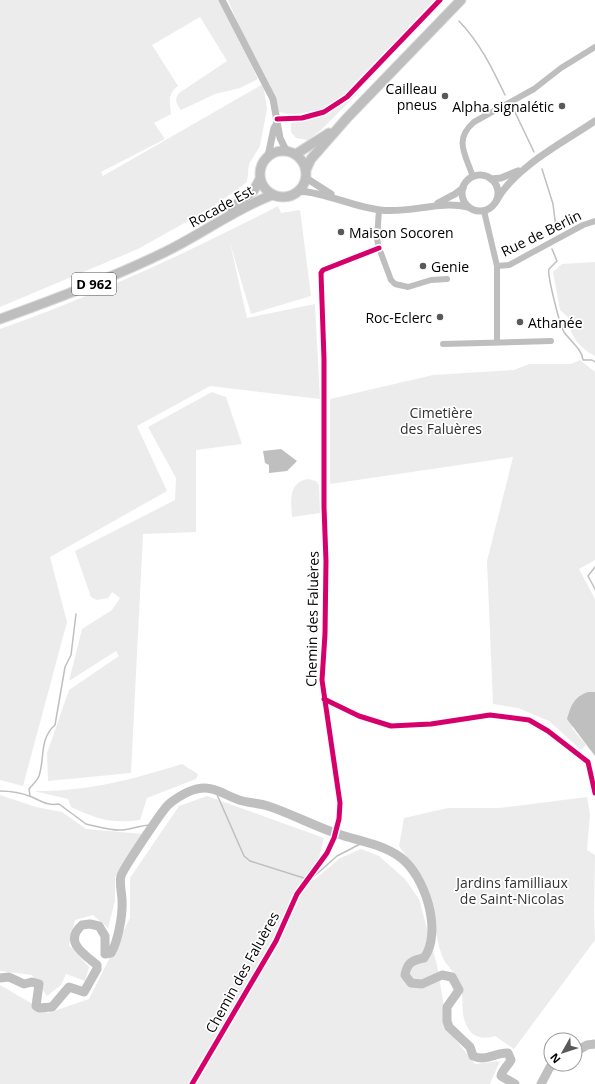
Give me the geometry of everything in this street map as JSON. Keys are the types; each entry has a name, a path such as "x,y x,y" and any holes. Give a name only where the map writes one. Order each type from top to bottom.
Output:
{"main road":[{"path":"306,174 301,158 286,150 280,150 268,156 261,166 260,179 267,191 272,195 286,197 299,191 306,174 311,159 348,118 461,0"},
{"path":"296,154 323,138 348,118"},
{"name":"Rocade Est","path":"185,242 240,203 254,190 260,179"},
{"name":"Rocade Est","path":"0,319 133,268 185,242 255,201 272,195"}],"street":[{"path":"222,0 274,99 280,138 286,150"},
{"path":"277,121 302,118 324,112 347,98 440,0"},
{"path":"473,177 462,143 466,128 540,84 561,68 595,47"},
{"path":"268,156 277,121"},
{"path":"299,191 338,198 379,210 405,210 434,205 456,204 478,211 484,211 494,205 506,185 524,169 595,121"},
{"path":"491,179 507,176 524,169"},
{"path":"306,174 338,198"},
{"path":"434,205 455,194 473,177 485,176 491,179 497,188 497,200"},
{"path":"463,188 463,198 468,207"},
{"path":"379,210 377,239 391,280 401,287 408,287 431,280 447,279"},
{"path":"484,211 497,266 497,342"},
{"name":"Rue de Berlin","path":"497,266 510,265 583,225 595,221"},
{"name":"Chemin des Faluères","path":"192,1084 276,941 297,894 327,853 334,838 339,819 340,803 322,680 325,634 326,561 324,507 324,359 321,273 322,270 379,248"},
{"path":"443,344 551,341"}],"green space":[{"path":"0,0 218,0 223,8 258,79 240,88 215,94 181,110 176,102 176,98 179,93 227,61 200,17 152,45 178,86 174,89 171,95 171,114 154,123 165,139 101,172 103,176 263,84 267,109 260,146 249,164 247,182 211,208 138,249 0,307"},
{"path":"228,0 434,0 341,98 320,110 291,115 275,111"},
{"path":"360,91 321,130 308,140 296,138 291,132 291,123 324,115"},
{"path":"278,206 281,213 300,210 311,296 251,314 230,243 247,318 315,304 320,399 210,386 137,426 167,491 50,557 67,622 23,786 0,780 0,329 106,288 210,240"},
{"path":"595,262 595,356 584,349 576,340 571,330 568,317 560,310 553,272 562,264"},
{"name":"Cimetière des Faluères","path":"580,360 595,372 595,560 579,569 595,599 595,692 588,692 572,728 586,745 581,750 549,721 518,708 493,704 487,561 513,457 330,484 330,399 433,375 514,370 529,364 571,364"},
{"path":"212,392 226,397 242,444 196,450 196,532 143,534 131,773 48,781 47,753 69,690 119,656 116,651 69,681 82,629 112,610 120,598 112,592 108,598 97,600 91,597 75,551 175,500 176,478 148,427"},
{"path":"308,479 316,481 319,485 320,513 292,517 291,499 294,488 297,484"},
{"path":"182,764 198,774 196,779 147,798 140,820 104,820 71,807 68,799 34,791 53,791 110,784"},
{"path":"0,795 36,807 62,812 86,829 144,834 115,877 115,901 108,928 93,915 75,920 69,945 89,967 85,981 66,974 61,985 47,996 32,975 0,971"},
{"path":"207,796 324,838 313,881 340,858 361,849 379,856 405,879 419,899 437,965 448,1030 475,1064 500,1061 490,1084 0,1084 0,985 48,1013 89,999 130,918 130,878 179,806"},
{"name":"Jardins familliaux de Saint-Nicolas","path":"587,797 590,814 587,850 595,855 595,940 514,1049 495,1036 484,1038 477,1036 470,1032 465,1023 459,980 442,956 437,939 431,901 425,884 399,846 404,818 448,808 499,808"}],"shaded area":[{"path":"281,449 297,461 287,471 269,473 269,465 265,463 263,451"},
{"path":"588,692 595,692 595,756 567,719 576,699"}],"waterway":[{"path":"459,21 479,47 505,95"},
{"path":"513,108 534,152"},
{"path":"542,169 553,204 556,228"},
{"path":"552,249 557,261 549,269 550,281 562,328 581,352 583,360 592,360 595,362"},
{"path":"595,567 588,576 595,589"},
{"path":"30,796 29,789 36,781 41,769 44,743 50,730 55,725 65,667 71,655 76,614"},
{"path":"0,978 9,977 24,984 32,982 39,984 36,1006 39,1008 52,1007 69,987 84,992 97,969 97,965 82,952 75,942 74,937 77,931 82,925 90,924 99,926 105,936 105,954 111,953 116,942 121,920 121,876 128,862 169,804 181,795 200,788 209,788 239,800 268,806 329,831 386,849 400,857 409,865 424,890 431,919 432,934 429,947 424,958 411,963 407,968 405,975 411,983 422,984 442,975 452,977 459,990 447,1007 447,1021 449,1027 470,1047 473,1056 482,1058 508,1053 511,1060 501,1076 515,1084"},
{"path":"215,790 244,856 250,861 307,879"},
{"path":"0,791 24,794 48,804 59,804 86,824 102,828 122,830 145,825 153,825"},
{"path":"310,880 337,856 364,842"},
{"path":"583,1047 595,1044"},
{"path":"541,1084 547,1072"}],"cycle path":[{"path":"277,119 302,118 324,112 347,97 440,0"},
{"path":"192,1084 276,941 297,894 327,853 334,838 339,819 340,803 322,680 325,634 326,561 324,507 324,359 321,273 323,270 379,248"},
{"path":"324,699 359,716 391,726 431,724 490,715 529,720 548,731 588,762 595,793"}],"place":[{"name":"Cailleau pneus","path":"445,96"},
{"name":"Alpha signalétic","path":"562,106"},
{"name":"Maison Socoren","path":"341,232"},
{"name":"Genie","path":"423,266"},
{"name":"Roc-Eclerc","path":"440,317"},
{"name":"Athanée","path":"520,322"}]}
